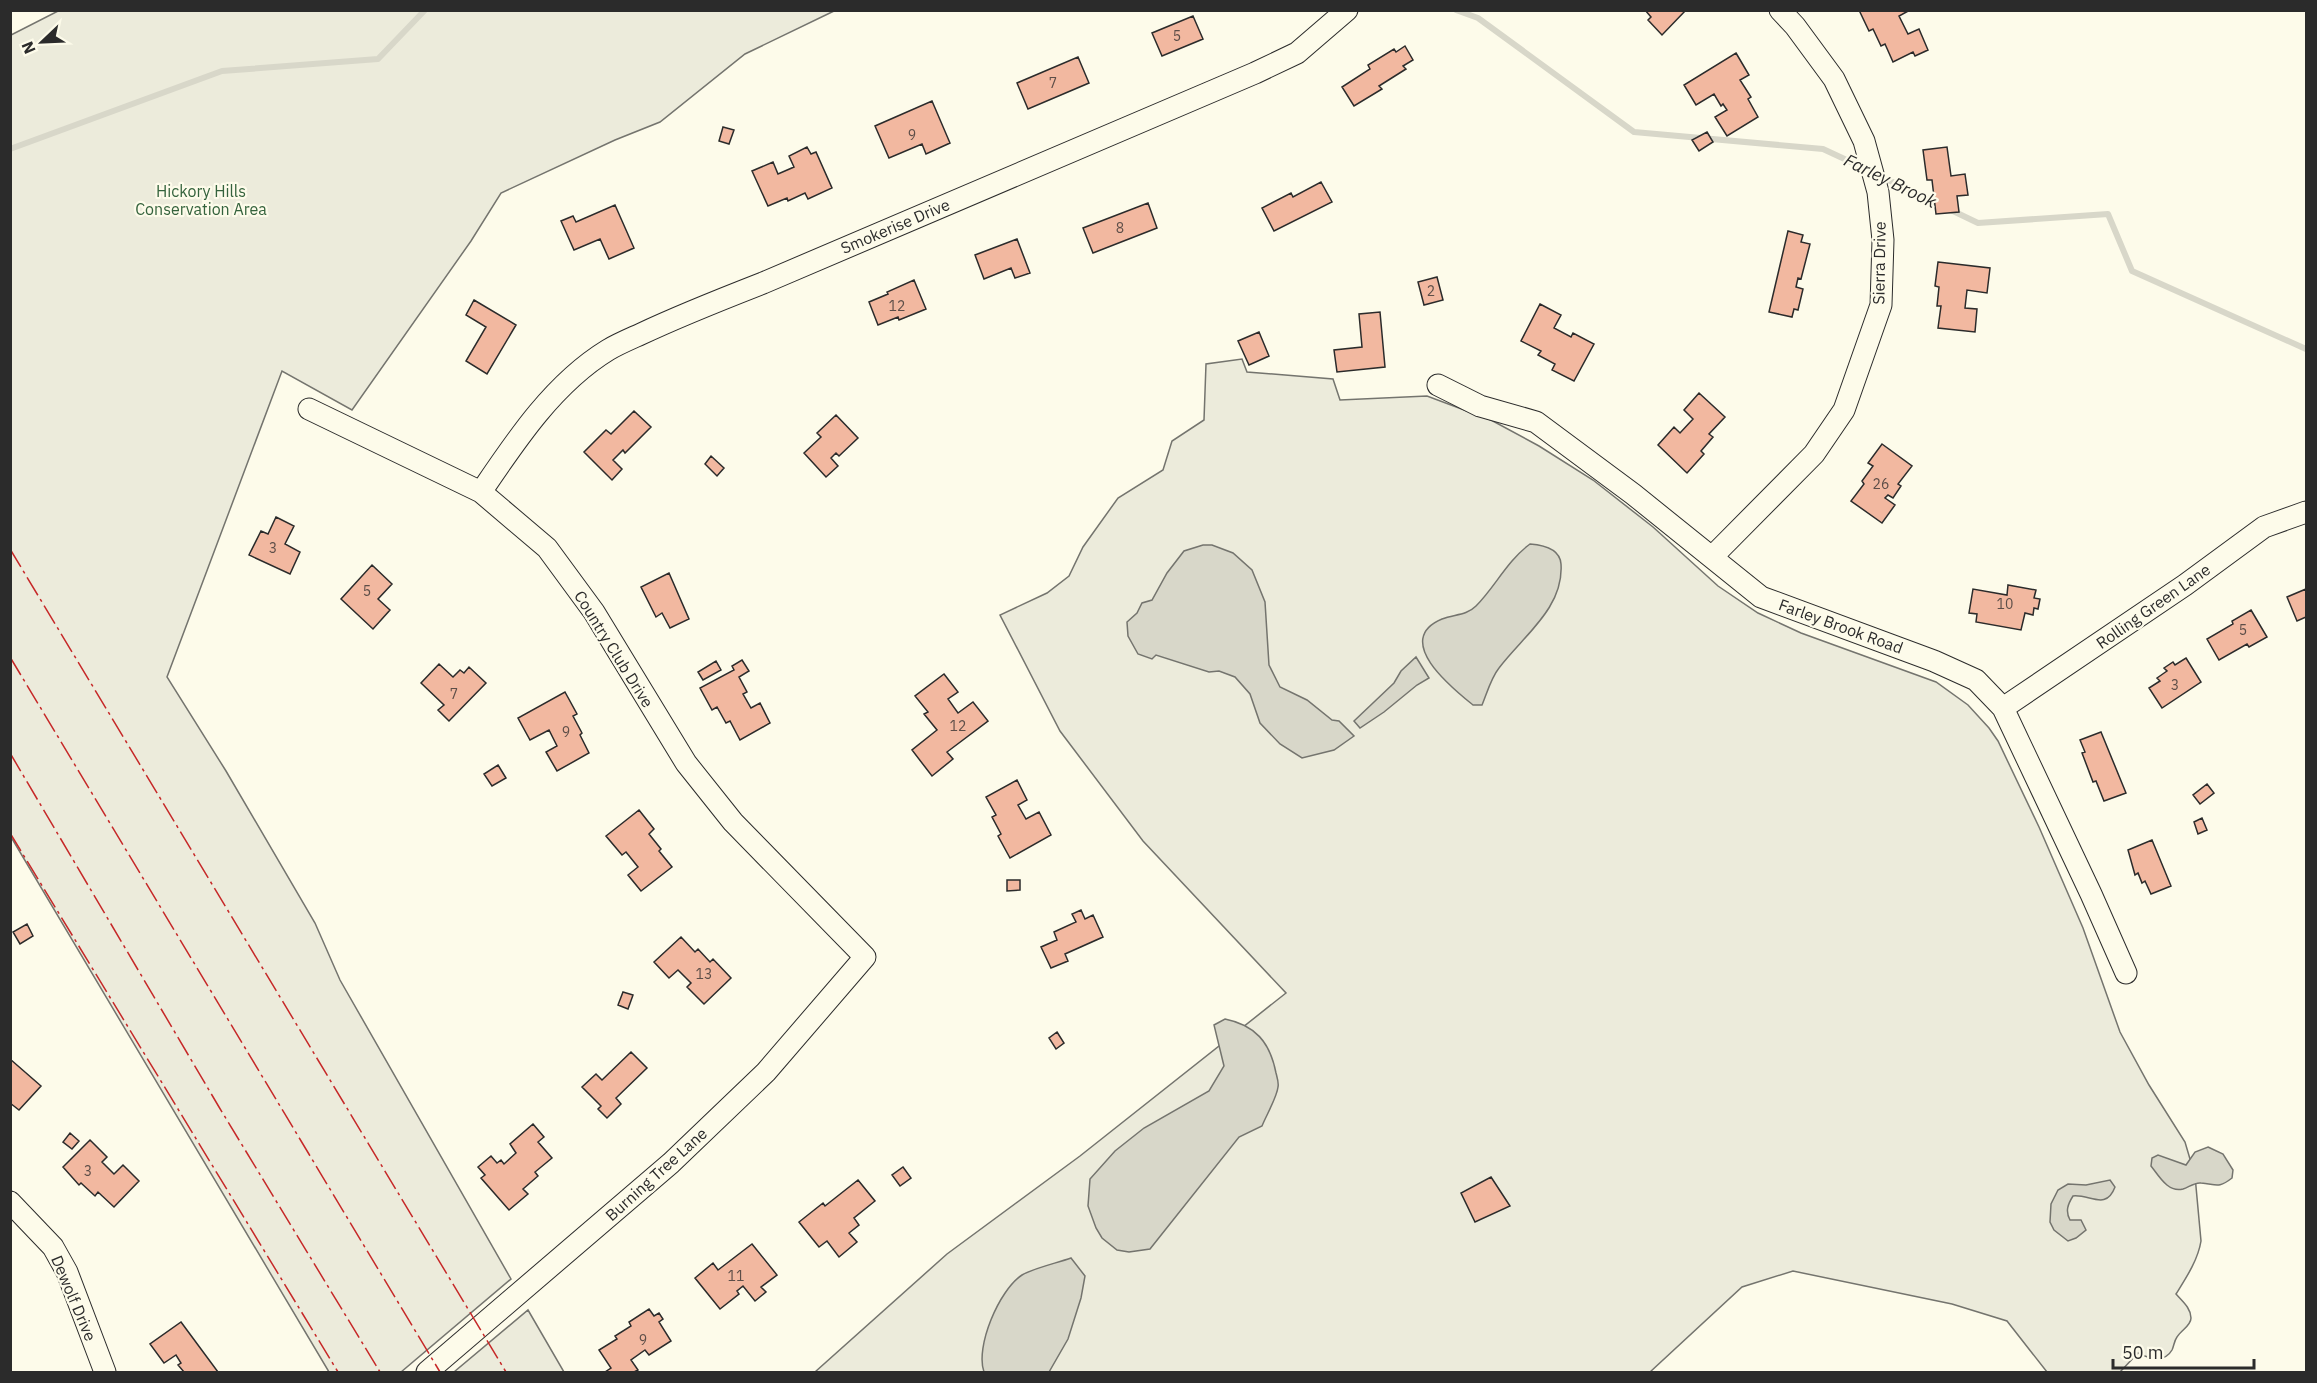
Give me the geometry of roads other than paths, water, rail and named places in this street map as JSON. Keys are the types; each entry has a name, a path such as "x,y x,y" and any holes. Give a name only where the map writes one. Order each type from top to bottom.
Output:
{"street":[{"name":"Smokerise Drive","path":"482,492 514,443 541,410 572,378 608,350 697,309 1255,73 1297,53 1347,10"},
{"name":"Sierra Drive","path":"1712,557 1814,454 1844,410 1881,305 1882,240 1878,192 1864,141 1834,79 1795,26 1780,10"},
{"name":"Farley Brook Road","path":"1438,385 1480,406 1536,422 1633,494 1761,597 1859,632 1976,680 2003,708 2126,973"},
{"name":"Country Club Drive","path":"309,409 482,492 547,548 594,612 686,763 733,822 865,957"},
{"name":"Rolling Green Lane","path":"2003,708 2185,585 2264,527 2307,512"},
{"name":"Burning Tree Lane","path":"428,1372 679,1155 766,1072 865,957"},
{"name":"Dewolf Drive","path":"10,1203 53,1247 80,1305 105,1372"}],"waterway":[{"path":"10,149 222,71 378,59 425,10"},
{"name":"Farley Brook","path":"1456,10 1478,18 1634,132 1823,149 1866,169"},
{"name":"Farley Brook","path":"1878,175 1978,223 2108,214 2132,271 2306,349"}],"park label":[{"name":"Hickory Hills Conservation Area","path":"201,200"}]}
